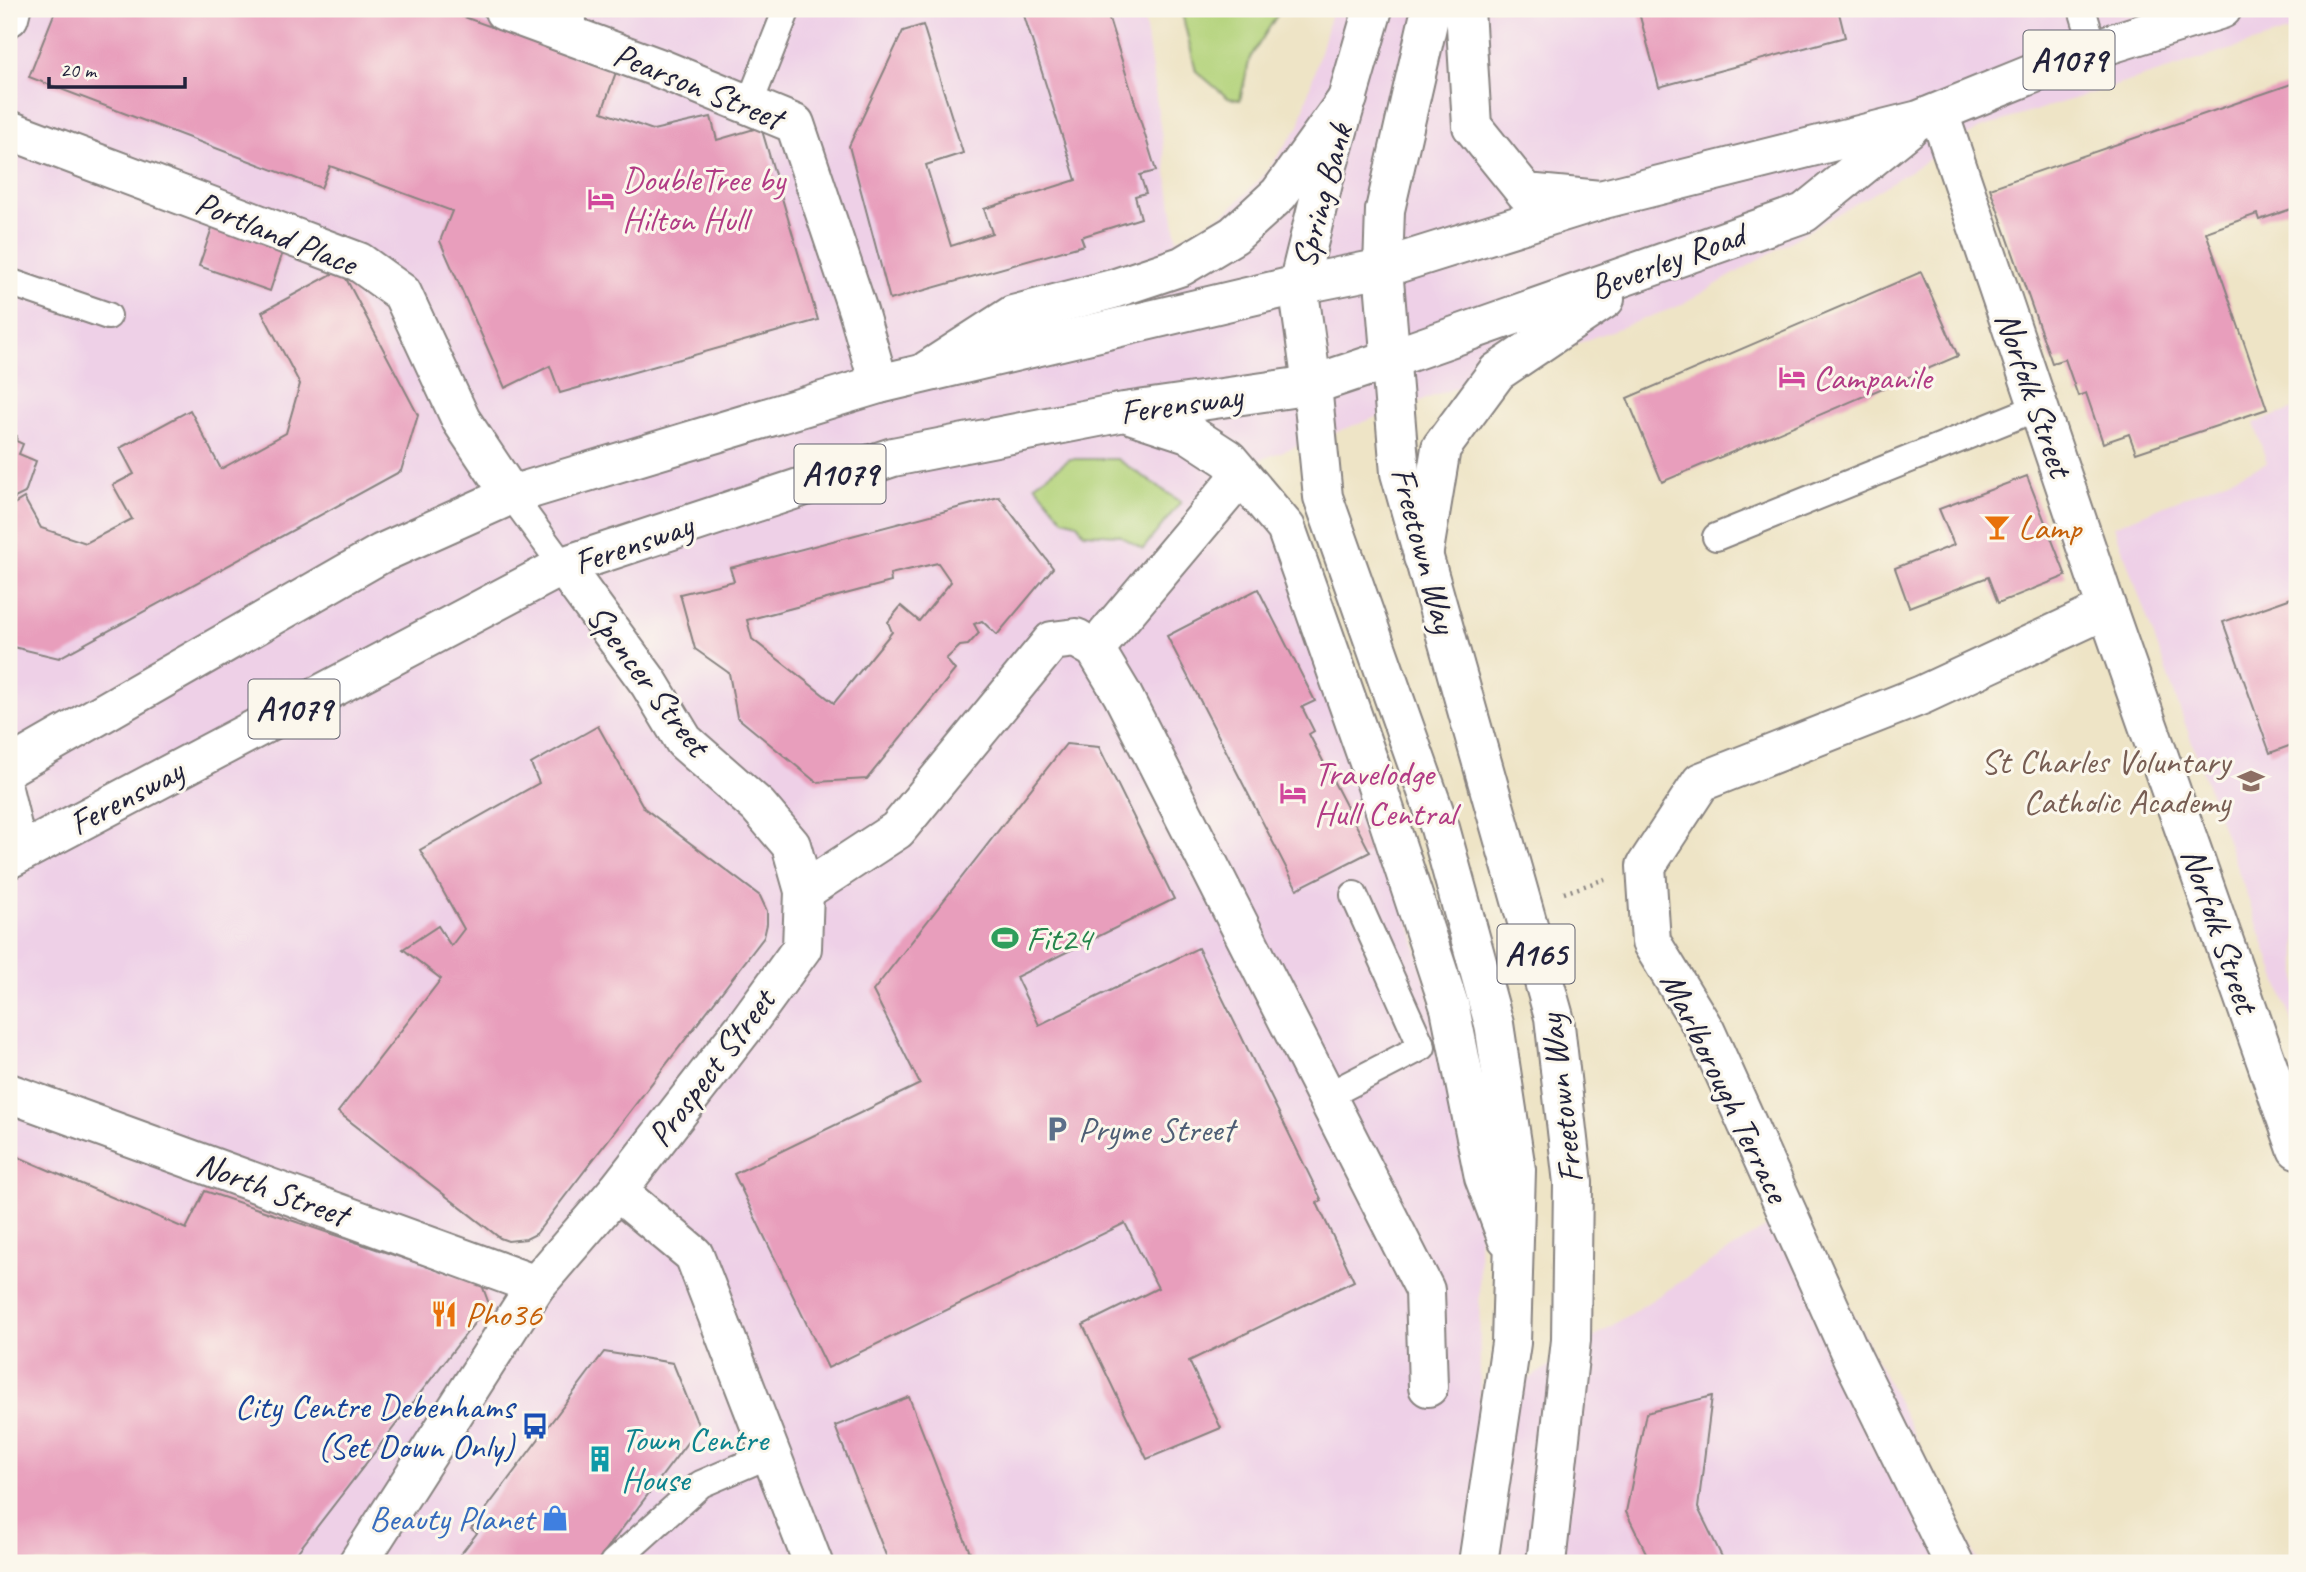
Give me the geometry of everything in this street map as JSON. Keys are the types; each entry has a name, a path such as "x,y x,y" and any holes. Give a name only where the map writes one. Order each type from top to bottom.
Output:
{"main road":[{"path":"9,17 10,9"},
{"name":"Spring Bank","path":"1312,385 1298,285 1324,179 1373,9"},
{"name":"Spring Bank","path":"1390,359 1382,268 1385,210 1431,9"},
{"path":"1465,9 1472,126 1526,193 1600,200"},
{"name":"Beverley Road","path":"1298,285 1382,268 1600,200 1929,117 2094,49 2222,9"},
{"name":"Pearson Street","path":"504,11 572,22 795,124 858,311 879,384"},
{"path":"923,373 1013,315 1113,289 1182,266 1234,235 1279,194 1348,98"},
{"name":"Beverley Road","path":"1312,385 1804,213 1929,117"},
{"name":"Norfolk Street","path":"1929,117 2039,407 2107,610 2297,1149"},
{"name":"Portland Place","path":"9,130 359,262 402,293 461,420 511,495"},
{"path":"1423,557 1441,449 1497,372 1573,318 1666,261"},
{"name":"A1079","path":"9,766 382,553 511,495 879,384 1298,285"},
{"name":"Freetown Way","path":"1390,359 1400,473 1554,1017 1573,1183 1571,1340 1546,1563"},
{"name":"Freetown Way","path":"1312,385 1323,497 1440,828 1494,1024 1516,1170 1511,1343 1478,1563"},
{"name":"Ferensway","path":"16,855 564,566 893,457 1124,412 1312,385"},
{"path":"1124,412 1188,433 1228,459 1286,528 1367,758 1450,1008 1484,1177 1514,1254"},
{"path":"1094,649 1231,487 1243,477"},
{"name":"Spencer Street","path":"564,566 649,683 684,741 758,806 791,845 804,891"},
{"path":"1646,866 1701,782 1922,695 2107,610"},
{"path":"804,891 897,830 1052,640 1076,638 1094,649 1122,694 1425,1290 1428,1387"},
{"name":"Marlborough Terrace","path":"1646,866 1651,942 1706,1032 1852,1357 1954,1563"},
{"name":"Prospect Street","path":"358,1563 536,1285 617,1191 802,948 804,891"},
{"name":"North Street","path":"9,1093 536,1285"},
{"path":"617,1191 694,1255 813,1563"}],"lane":[{"path":"748,104 787,9"},
{"path":"2082,9 2094,49"},
{"path":"9,282 108,316"},
{"path":"1716,537 2039,407"},
{"path":"511,495 564,566"},
{"path":"9,788 16,855"},
{"path":"1327,1096 1422,1047 1354,895"},
{"path":"613,1563 701,1484 771,1454"}],"path":[{"path":"1523,906 1646,866"}],"shaded area":[{"path":"9,9 1143,9 1177,240 1228,211 1264,175 1299,126 1332,9 2297,9 2297,29 1980,128 1679,306 1259,460 1327,610 1479,1185 1480,1410 1799,1206 1979,1563 9,1563"},
{"name":"St Charles Voluntary Catholic Academy","path":"2297,408 2297,1035 2114,526 2267,463 2254,423"}],"green space":[{"path":"1181,9 1281,9 1250,58 1240,100 1228,98 1196,71"},
{"path":"1070,459 1117,459 1181,502 1143,549 1119,535 1084,533 1077,523 1063,519 1035,484"}],"building":[{"name":"DoubleTree by Hilton Hull","path":"56,9 442,9 616,72 602,112 653,130 711,117 717,140 761,127 818,320 560,393 550,366 505,388 440,241 452,211 330,166 321,188 29,77"},
{"path":"1022,9 1106,9 1156,171 1140,175 1146,193 1135,196 1141,218 1081,237 1084,245 890,300 849,146 903,31 923,25 963,153 926,165 951,246 992,233 984,209 1076,180"},
{"path":"1638,9 1838,9 1845,37 1659,87"},
{"path":"2297,82 2297,207 2259,220 2257,214 2206,232 2267,409 2136,453 2129,434 2103,443 2086,393 2078,396 2065,359 2052,363 1990,188"},
{"path":"213,225 284,249 270,291 199,266"},
{"path":"341,269 418,415 401,471 59,658 9,646 9,507 24,498 41,528 86,543 132,519 113,485 134,474 120,448 190,410 221,469 286,433 300,384 262,312"},
{"name":"Campanile","path":"1921,272 1958,356 1662,482 1627,398"},
{"path":"9,433 17,436 16,441 23,444 19,454 36,461 25,493 9,501"},
{"name":"Lamp","path":"2027,476 2066,576 1998,603 1988,577 1909,607 1895,568 1954,545 1939,509"},
{"path":"999,497 1053,568 997,635 982,621 974,624 979,633 968,645 960,646 946,659 955,670 867,779 816,782 737,717 729,673 695,649 680,594 734,581 730,568","holes":["938,563 951,582 919,621 901,606 888,622 892,632 834,703 752,639 747,620 891,582 890,574"]},
{"name":"Travelodge Hull Central","path":"1258,589 1315,701 1302,707 1314,731 1309,734 1370,852 1297,889 1167,636"},
{"path":"2297,596 2297,743 2270,753 2223,622"},
{"path":"598,726 644,808 760,896 767,911 767,924 764,937 536,1234 526,1239 508,1241 500,1238 338,1112 441,979 403,949 438,926 451,946 464,929 420,850 539,783 531,764"},
{"name":"Pryme Street","path":"1066,744 1099,747 1174,899 1016,977 1039,1025 1198,948 1322,1201 1317,1203 1354,1281 1189,1361 1221,1428 1147,1459 1083,1325 1158,1288 1125,1223 828,1368 734,1174 920,1084 873,991"},
{"path":"9,1153 186,1229 205,1191 482,1285 489,1304 289,1563 9,1563"},
{"name":"Town Centre House","path":"604,1352 673,1363 699,1427 596,1563 454,1563 477,1533 471,1529"},
{"path":"1712,1396 1698,1508 1725,1563 1651,1563 1626,1512 1646,1413"},
{"path":"909,1397 974,1563 889,1563 835,1426"}],"place":[{"name":"DoubleTree by Hilton Hull","path":"601,199"},
{"name":"Campanile","path":"1792,377"},
{"name":"Lamp","path":"1997,527"},
{"name":"St Charles Voluntary Catholic Academy","path":"2251,781"},
{"name":"Travelodge Hull Central","path":"1293,793"},
{"name":"Fit24","path":"1005,938"},
{"name":"Pryme Street","path":"1057,1129"},
{"name":"Pho36","path":"444,1314"},
{"name":"City Centre Debenhams (Set Down Only)","path":"535,1426"},
{"name":"Town Centre House","path":"600,1459"},
{"name":"Beauty Planet","path":"555,1518"}]}
